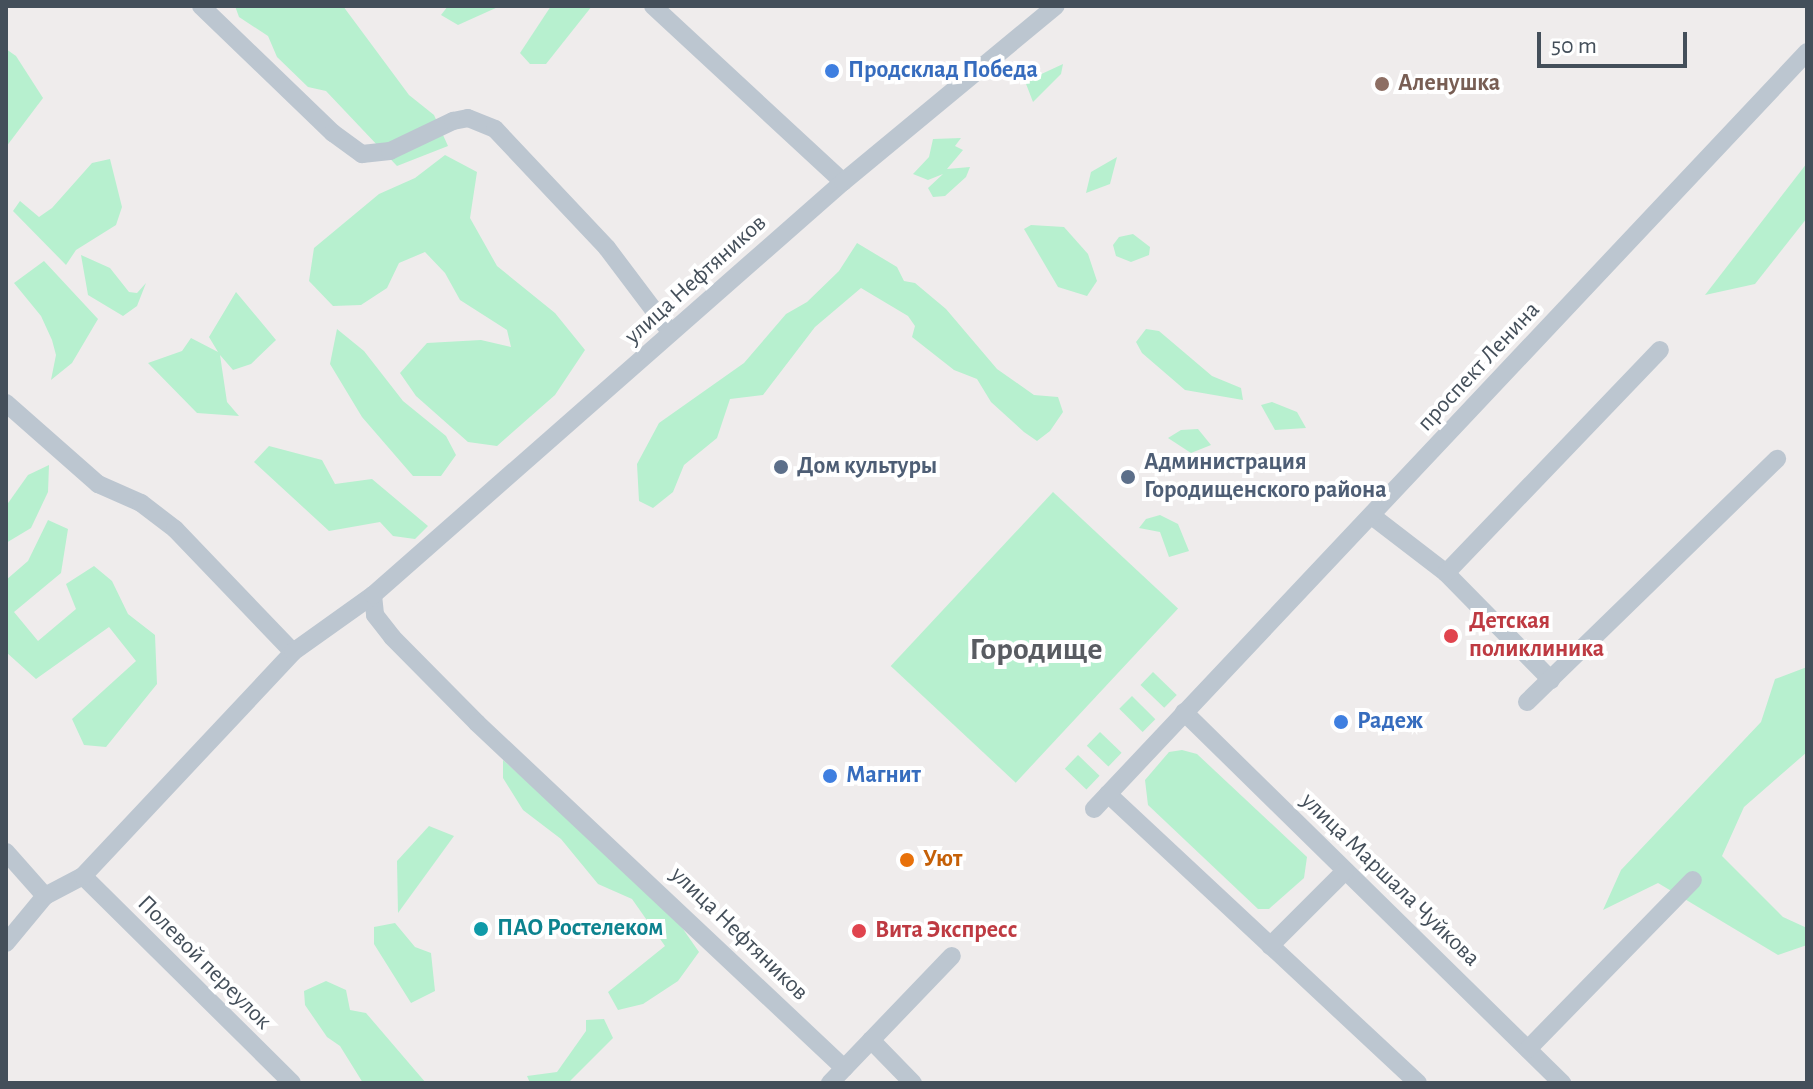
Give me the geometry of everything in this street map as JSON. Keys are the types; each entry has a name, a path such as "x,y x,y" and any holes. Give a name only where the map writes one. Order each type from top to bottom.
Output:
{"street":[{"path":"201,6 333,133 362,154 390,151 431,129 468,118 495,129 607,248 671,333"},
{"path":"653,6 843,182"},
{"name":"улица Нефтяников","path":"6,943 45,896 83,876 293,652 373,595 482,496 601,400 671,333 843,182 1056,6"},
{"name":"проспект Ленина","path":"1094,809 1807,52"},
{"path":"1446,573 1660,350"},
{"path":"6,403 98,484 141,503 175,529 293,652"},
{"path":"1527,702 1777,459"},
{"path":"1372,516 1446,573 1551,680"},
{"name":"улица Нефтяников","path":"373,595 375,615 392,637 477,723 844,1068"},
{"name":"улица Маршала Чуйкова","path":"1184,712 1562,1083"},
{"path":"1108,794 1418,1083"},
{"path":"6,852 45,896"},
{"path":"1270,946 1345,871"},
{"name":"Полевой переулок","path":"83,876 292,1083"},
{"path":"1528,1049 1693,880"},
{"path":"830,1083 952,956"},
{"path":"871,1040 913,1083"}],"green space":[{"path":"235,6 343,6 409,95 434,115 448,146 397,166 326,91 308,87 277,57 268,36 239,17"},
{"path":"448,6 498,7 458,25 441,15"},
{"path":"551,6 592,6 546,64 530,64 520,53"},
{"path":"6,49 16,56 43,98 6,147"},
{"path":"1063,64 1061,74 1033,102 1023,76 1030,69 1035,77"},
{"path":"961,138 955,146 963,150 947,169 970,167 966,177 945,196 933,197 928,188 943,174 928,180 913,174 929,157 933,139"},
{"path":"445,155 477,172 470,218 497,266 555,313 585,350 555,395 497,446 468,442 416,396 400,373 427,343 481,340 511,347 507,330 460,300 445,273 425,252 399,263 387,288 361,305 333,306 309,281 314,248 379,194 415,178"},
{"path":"1117,157 1110,184 1086,193 1091,172"},
{"path":"110,159 122,207 116,225 76,250 66,265 13,211 20,201 39,217 52,208 92,163"},
{"path":"1807,163 1807,218 1755,284 1705,295"},
{"path":"1031,225 1064,227 1088,254 1097,281 1087,296 1058,287 1024,229"},
{"path":"1133,234 1150,247 1149,255 1131,262 1116,256 1113,245 1119,237"},
{"path":"857,243 897,267 904,281 915,283 946,309 997,369 1034,395 1058,397 1063,412 1050,431 1037,441 1024,432 991,402 977,379 954,370 912,337 915,326 908,316 861,288 815,327 763,395 730,399 717,438 684,465 673,492 653,508 639,501 637,464 659,423 744,363 786,314 807,302 839,271"},
{"path":"81,255 110,268 129,292 137,293 146,283 137,306 123,316 88,295"},
{"path":"44,261 98,319 72,363 51,380 56,355 52,340 41,316 14,283"},
{"path":"236,292 276,340 251,364 233,370 220,355 227,402 239,416 197,413 148,363 182,351 191,338 218,352 209,337"},
{"path":"337,329 364,351 403,401 446,436 456,455 441,476 413,476 362,417 330,364"},
{"path":"1146,329 1159,331 1212,376 1241,388 1243,400 1185,390 1142,353 1136,342"},
{"path":"1272,402 1297,412 1306,428 1275,430 1261,405"},
{"path":"1198,429 1211,445 1191,453 1168,438 1181,430"},
{"path":"269,446 322,460 335,484 372,479 428,526 415,539 393,536 380,522 329,531 254,462"},
{"path":"49,465 48,492 31,528 6,543 6,506 28,475"},
{"path":"1053,492 1178,609 1016,783 891,666"},
{"path":"1160,515 1178,524 1189,551 1169,557 1160,532 1139,528 1146,519"},
{"path":"48,520 68,529 61,573 14,612 38,641 76,609 66,584 94,566 112,581 128,614 155,635 157,684 106,747 84,745 72,719 136,661 109,627 36,679 6,652 6,580 28,561"},
{"path":"1807,667 1807,752 1744,807 1722,856 1783,917 1807,928 1807,945 1778,955 1658,883 1603,910 1621,870 1761,722 1775,679"},
{"path":"1153,672 1177,695 1164,708 1140,685"},
{"path":"1132,696 1155,719 1143,732 1119,709"},
{"path":"1100,732 1122,753 1108,767 1087,746"},
{"path":"1182,750 1197,754 1307,857 1304,878 1269,909 1258,909 1148,805 1145,780 1169,752"},
{"path":"1078,755 1100,776 1086,790 1065,769"},
{"path":"503,760 643,884 683,929 699,952 678,981 643,1004 618,1010 608,992 665,946 632,899 598,884 561,839 523,810 503,778"},
{"path":"429,826 454,836 398,913 397,861"},
{"path":"395,923 415,947 431,953 435,991 411,1003 374,944 374,927"},
{"path":"326,981 346,990 350,1010 366,1013 426,1083 363,1083 340,1046 327,1037 305,1005 304,991"},
{"path":"604,1019 613,1038 568,1083 530,1083 527,1076 557,1072 586,1031 586,1020"}],"place":[{"name":"Продсклад Победа","path":"832,71"},
{"name":"Аленушка","path":"1382,84"},
{"name":"Дом культуры","path":"781,467"},
{"name":"Администрация Городищенского района","path":"1128,477"},
{"name":"Детская поликлиника","path":"1451,636"},
{"name":"Радеж","path":"1341,722"},
{"name":"Магнит","path":"830,776"},
{"name":"Уют","path":"907,860"},
{"name":"ПАО Ростелеком","path":"481,929"},
{"name":"Вита Экспресс","path":"859,931"}],"district":[{"name":"Городище","path":"1036,649"}]}
